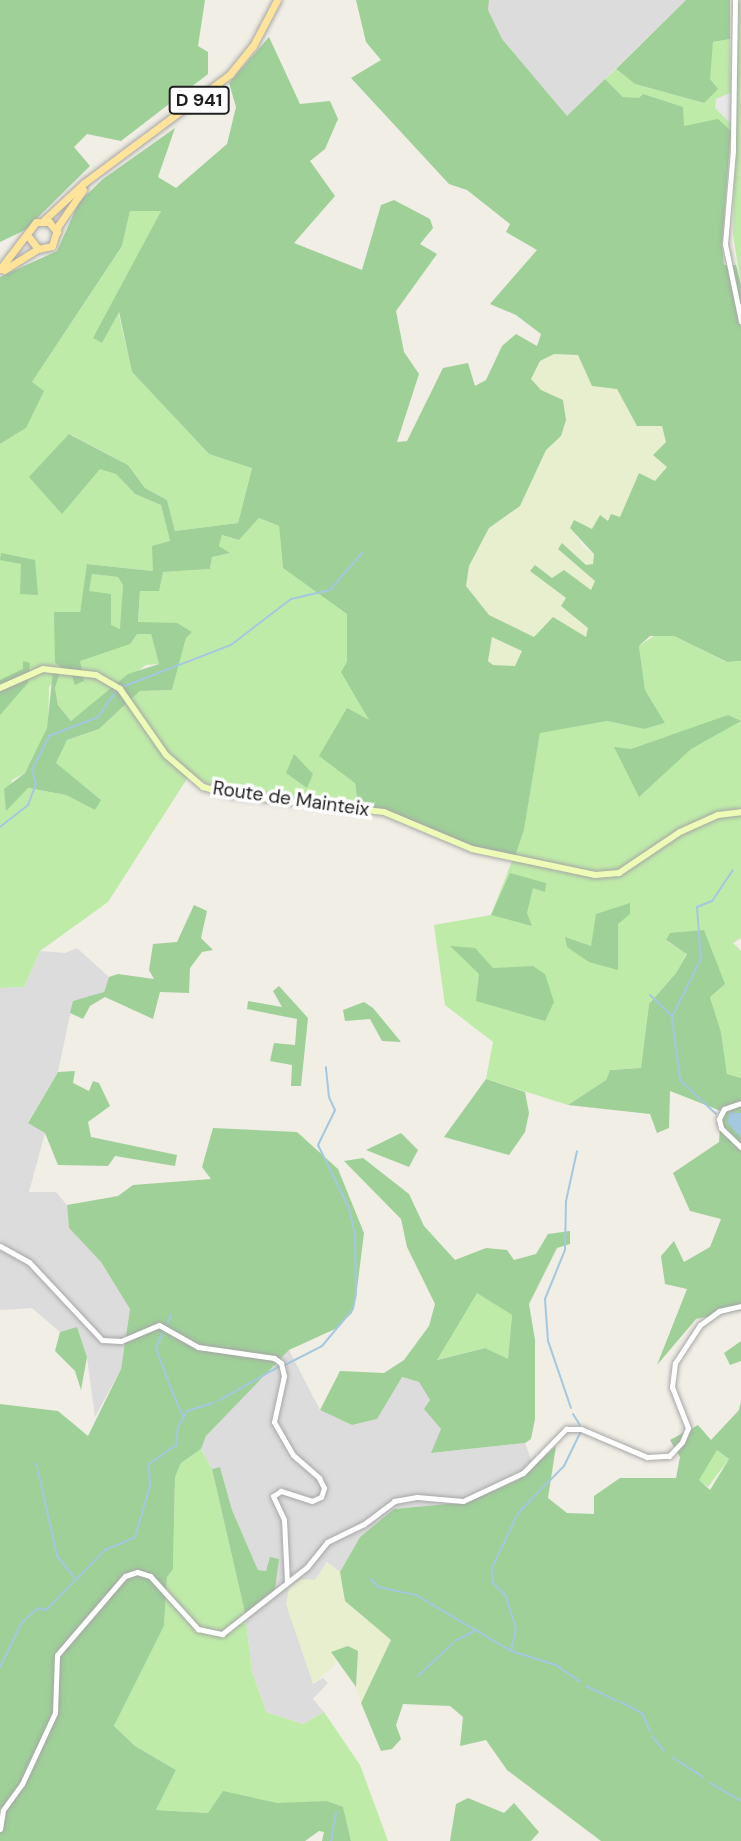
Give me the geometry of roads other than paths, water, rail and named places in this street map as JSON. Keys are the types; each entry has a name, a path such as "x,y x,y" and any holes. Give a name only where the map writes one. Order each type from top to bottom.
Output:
{"main road":[{"name":"D 941","path":"44,220 95,175 230,74 253,46 277,0"},
{"name":"D 941","path":"57,232 69,206 95,175"},
{"path":"44,220 57,232 52,246 38,249 0,270 28,236 33,224 44,220"},
{"path":"28,236 38,249"},
{"name":"Route de Mainteix","path":"0,688 43,669 65,668 106,679 120,689 142,724 192,782 233,795 384,812 472,849 603,876 619,873 698,823 741,812"}],"street":[{"path":"735,0 733,150 725,244 741,321"},
{"path":"741,1103 724,1109 719,1119 721,1128 741,1147"},
{"path":"0,1246 36,1269 102,1340 121,1341 159,1325 198,1347 278,1359 284,1376 274,1422 293,1455 317,1476 324,1488 321,1497 312,1501 281,1491 273,1496 284,1520 287,1581"},
{"path":"0,1829 6,1804 22,1784 55,1713 58,1655 118,1581 132,1573 150,1576 198,1629 216,1634 235,1628 287,1581 307,1567 327,1542 363,1524 394,1501 417,1497 463,1501 523,1473 566,1429 581,1429 647,1457 669,1456 682,1442 688,1428 672,1387 675,1363 700,1325 719,1311 741,1306"}],"water":[{"path":"729,1112 741,1113 741,1138 728,1123"}],"waterway":[{"path":"122,687 231,645 291,599 330,590 362,553"},
{"path":"0,827 28,805 36,784 32,770 49,736 98,717 116,691"},
{"path":"716,1114 680,1080 672,1017 701,959 697,907 712,901 733,870"},
{"path":"650,995 671,1015"},
{"path":"285,1365 322,1346 353,1309 356,1294 355,1234 349,1208 318,1145 335,1110 329,1097 326,1067"},
{"path":"571,1408 548,1341 545,1299 565,1250 566,1201 577,1151"},
{"path":"167,1325 171,1315"},
{"path":"163,1331 156,1348 168,1381"},
{"path":"218,1401 278,1367"},
{"path":"169,1384 182,1415"},
{"path":"0,1667 22,1622 38,1608 46,1610 105,1550 135,1537 150,1486 149,1464 176,1445 178,1427 187,1411 214,1403"},
{"path":"573,1414 580,1425"},
{"path":"511,1651 516,1629 506,1596 493,1583 492,1568 518,1513 564,1466 580,1433"},
{"path":"36,1463 37,1467"},
{"path":"38,1471 57,1556 74,1577"},
{"path":"371,1579 378,1587 416,1595 511,1651 556,1665 580,1682"},
{"path":"455,1641 477,1630"},
{"path":"418,1676 452,1644"},
{"path":"586,1686 617,1701"},
{"path":"621,1702 642,1713 650,1731"},
{"path":"652,1736 664,1751"},
{"path":"672,1757 703,1777"},
{"path":"710,1783 741,1801"},
{"path":"331,1841 336,1812"}]}
